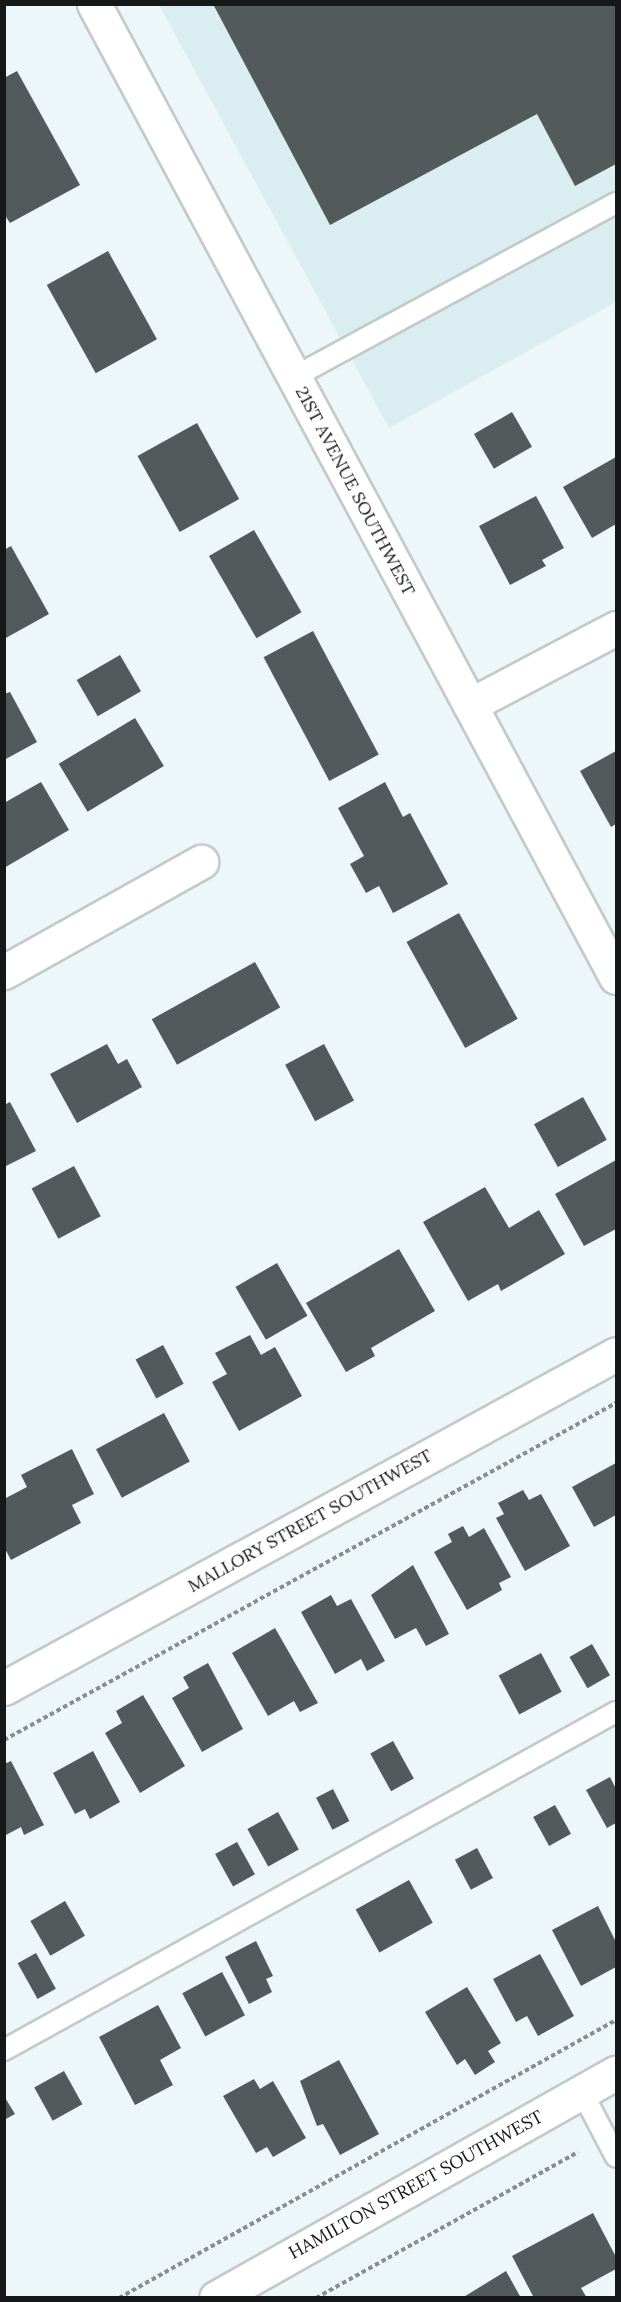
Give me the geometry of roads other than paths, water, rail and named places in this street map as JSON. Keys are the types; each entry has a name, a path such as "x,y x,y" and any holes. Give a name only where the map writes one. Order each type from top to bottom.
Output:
{"street":[{"name":"21ST AVENUE SOUTHWEST","path":"94,4 616,977"},
{"path":"470,705 616,628"},
{"path":"4,972 201,862"},
{"name":"MALLORY STREET SOUTHWEST","path":"4,1688 616,1354"},
{"name":"HAMILTON STREET SOUTHWEST","path":"216,2298 616,2073"}],"lane":[{"path":"294,377 616,203"},
{"path":"4,2050 616,1712"},
{"path":"582,2092 616,2157"}]}
